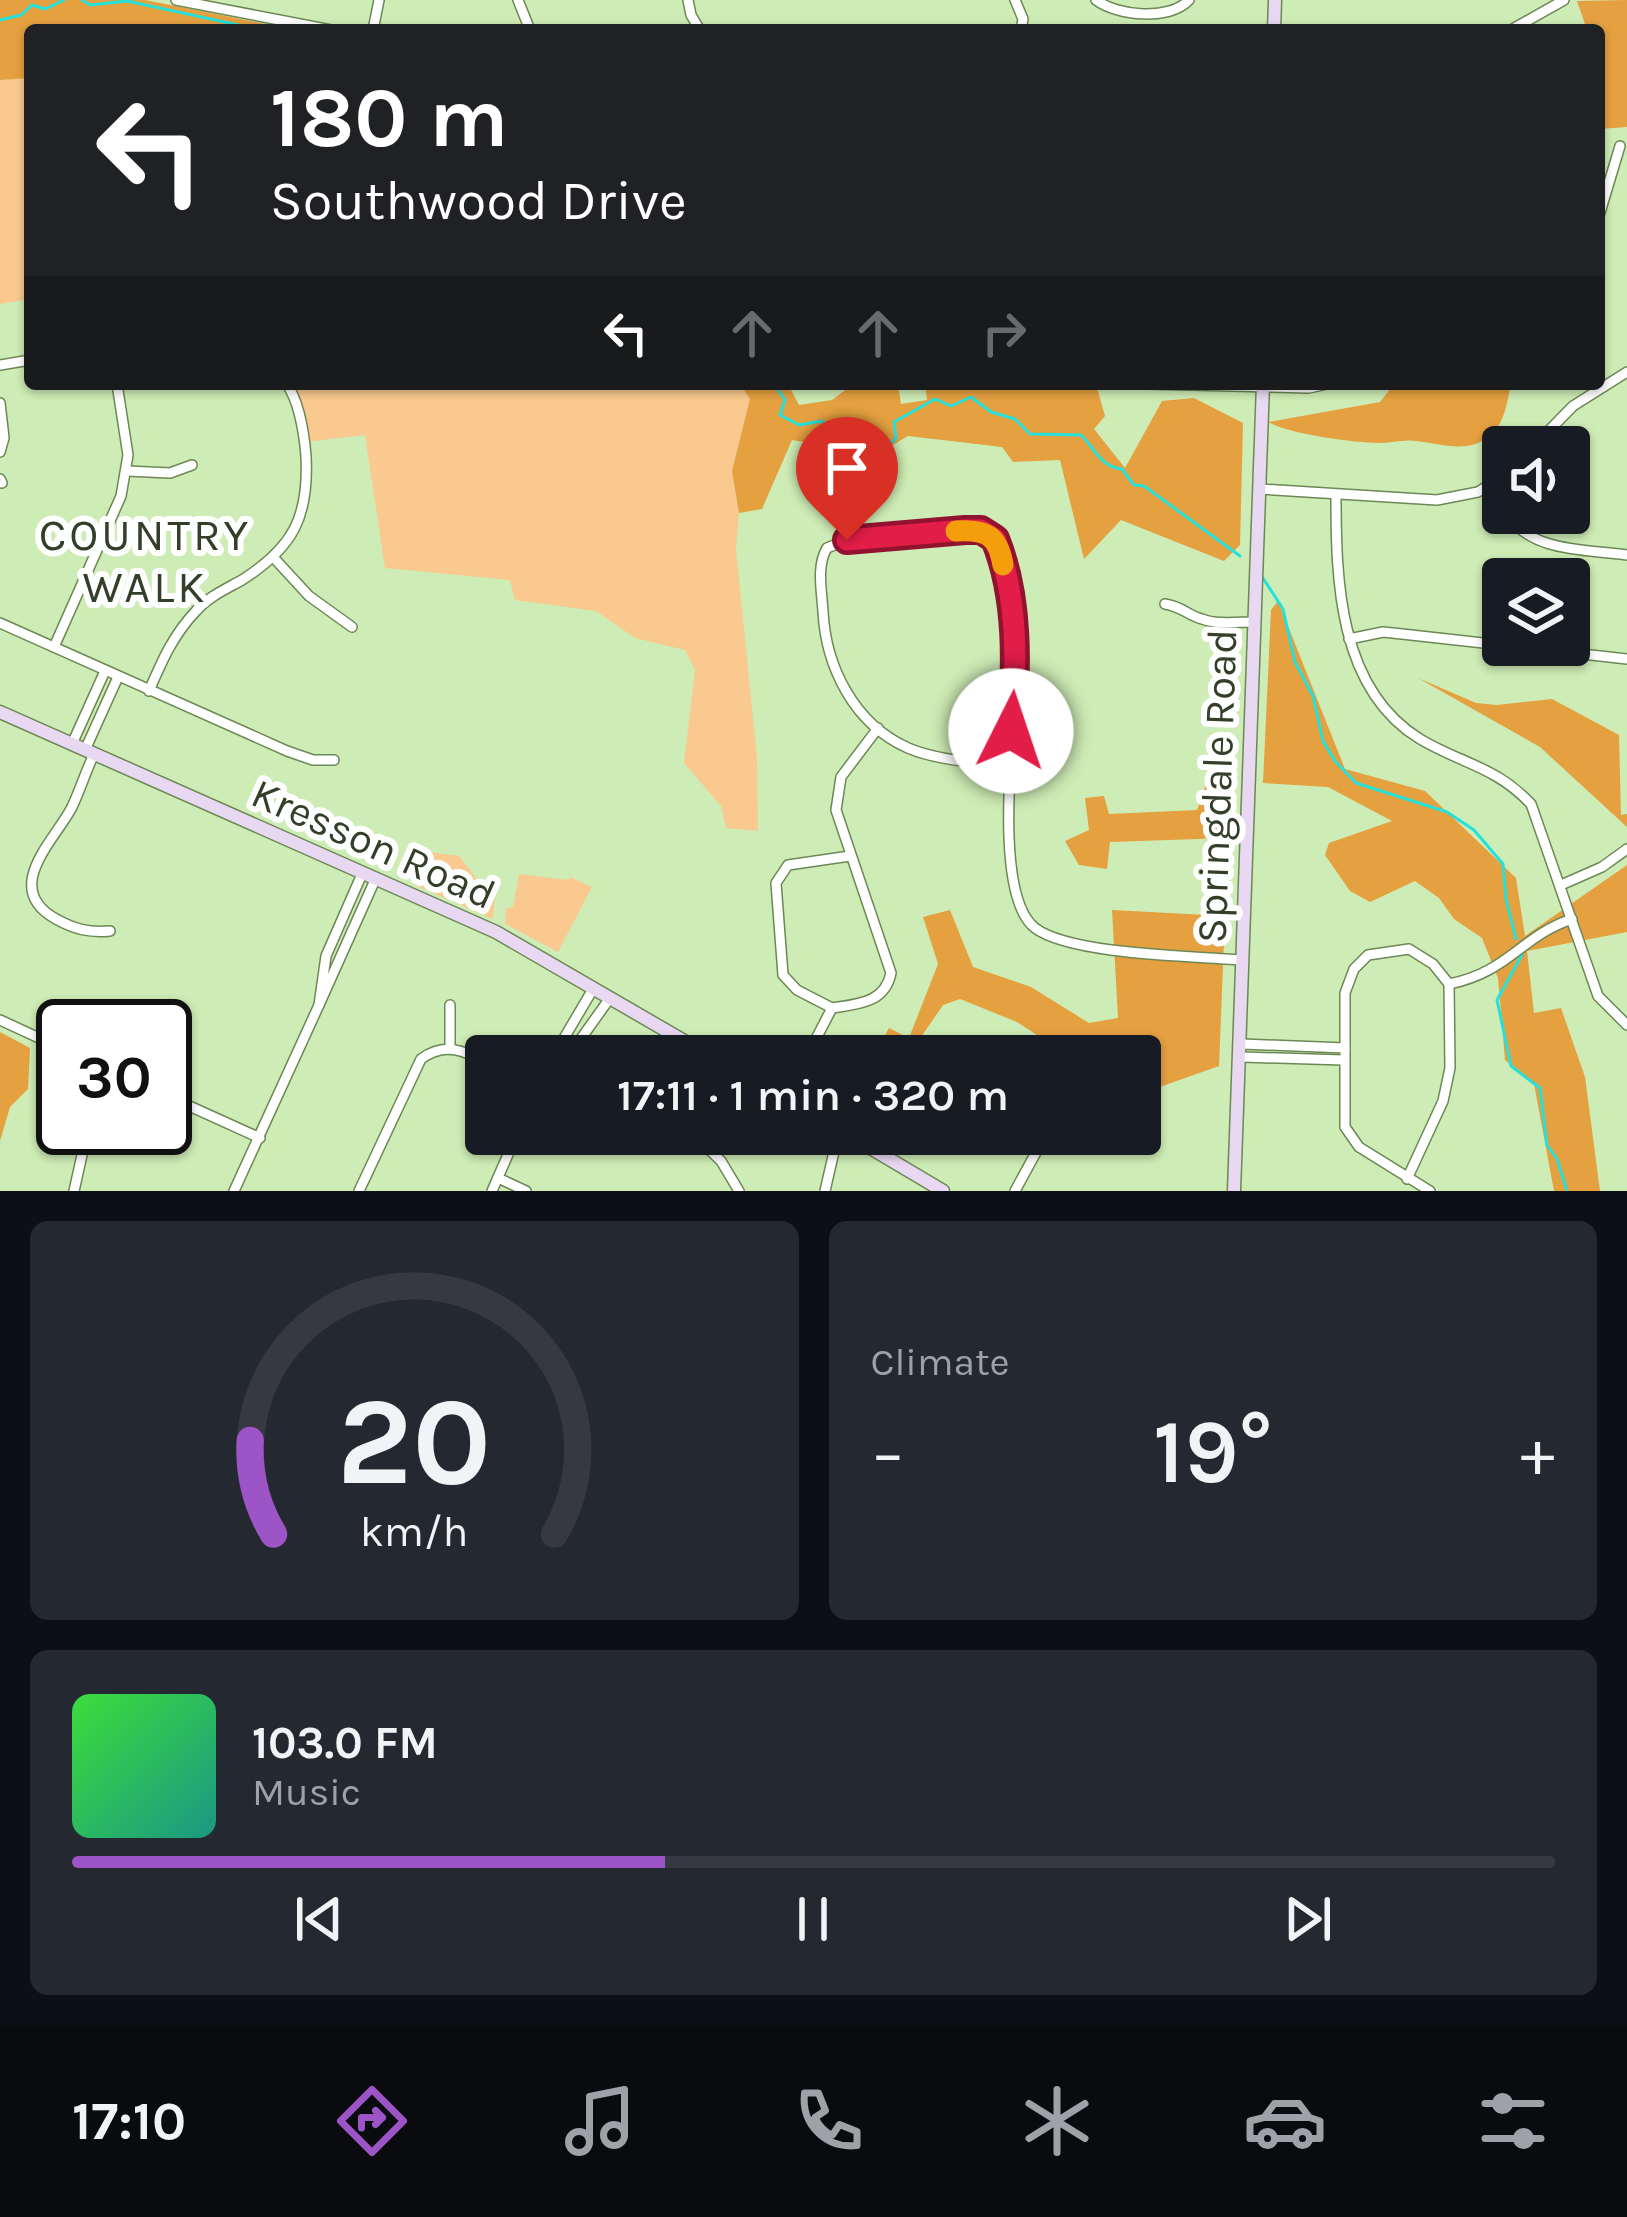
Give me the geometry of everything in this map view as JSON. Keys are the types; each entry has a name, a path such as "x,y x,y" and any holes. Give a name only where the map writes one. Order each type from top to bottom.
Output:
{"street":[{"path":"176,0 304,24"},
{"path":"1099,2 1163,14 1189,0"},
{"path":"1522,24 1564,0"},
{"path":"1605,195 1620,146"},
{"path":"54,647 121,496 127,471 119,390"},
{"path":"149,691 173,637 200,607 272,557 298,523 306,499 305,442 291,390"},
{"name":"Springdale Road","path":"1234,1191 1263,390"},
{"path":"1552,426 1585,390"},
{"path":"0,403 4,438 0,452"},
{"path":"127,471 170,472 192,465"},
{"path":"1260,489 1437,500 1482,488"},
{"path":"1336,495 1338,586 1349,639 1366,679 1405,729 1481,765 1532,804 1598,996 1627,1025"},
{"path":"1009,766 912,750 878,728 844,690 825,643 822,554 833,543 981,530 995,539 1015,647 1009,766 1013,886 1020,912 1039,931 1073,943 1243,960"},
{"path":"1523,534 1537,541 1627,555"},
{"path":"272,557 309,596 352,627"},
{"path":"1165,604 1184,607 1196,618 1214,622 1254,622"},
{"path":"0,623 287,751 313,760 334,760"},
{"path":"1349,639 1382,632 1627,659"},
{"path":"105,671 71,807 53,830 37,863 32,887 50,916 89,933 110,931"},
{"path":"84,750 118,677"},
{"name":"Kresson Road","path":"0,712 496,932 674,1035"},
{"path":"850,856 788,865 776,883 783,975 797,990 832,1008 876,999 891,974 836,810 838,788 850,763 878,728"},
{"path":"1561,885 1603,867 1627,849"},
{"path":"234,1191 319,1005 368,877"},
{"path":"1449,984 1494,970 1550,926 1572,919"},
{"path":"1408,1179 1447,1084 1449,984 1433,964 1408,949 1368,955 1348,981 1343,1117 1359,1147 1408,1179 1430,1191"},
{"path":"566,1035 593,989"},
{"path":"583,1035 610,998"},
{"path":"450,1005 450,1048"},
{"path":"818,1035 832,1008"},
{"path":"0,1020 36,1037"},
{"path":"359,1191 421,1059 450,1048 465,1052"},
{"path":"1242,1051 1345,1054"},
{"path":"192,1107 260,1138"},
{"path":"74,1191 82,1155"},
{"path":"492,1191 508,1155"},
{"path":"715,1155 739,1191"},
{"path":"825,1191 836,1155"},
{"path":"880,1155 943,1191"},
{"path":"1016,1191 1035,1155"},
{"path":"498,1178 526,1191"}],"shaded area":[{"path":"0,0 145,0 266,24 24,24 24,78 0,80"},
{"path":"1627,0 1627,127 1605,129 1605,24 1585,24 1577,1"},
{"path":"24,78 24,300 0,304 0,80"},
{"path":"289,390 744,390 750,399 732,471 757,758 758,831 726,828 721,806 684,763 695,670 685,650 635,638 596,611 515,600 510,580 385,568 365,435 305,442"},
{"path":"744,390 791,390 799,405 832,400 845,390 899,390 901,404 927,400 926,390 1098,390 1105,416 1094,429 1125,468 1162,401 1194,398 1243,423 1240,545 1224,561 1121,520 1084,559 1060,460 1013,462 1002,447 908,436 866,461 818,469 809,443 792,440 762,509 739,513 732,471 750,399"},
{"path":"1389,390 1510,390 1498,426 1482,426 1482,442 1473,445 1338,440 1268,422 1380,402"},
{"path":"1278,601 1345,769 1425,791 1516,878 1525,936 1627,865 1627,932 1527,951 1534,1013 1561,1008 1585,1077 1600,1191 1554,1191 1534,1084 1505,1060 1498,978 1482,938 1454,919 1439,898 1415,881 1370,902 1350,891 1325,855 1329,843 1392,821 1328,787 1263,783 1271,610"},
{"path":"1418,678 1476,703 1552,699 1619,735 1621,815 1627,814 1627,827 1540,747"},
{"path":"1231,776 1228,838 1110,842 1107,869 1079,865 1065,841 1089,830 1085,798 1104,796 1109,814 1197,810 1206,784"},
{"path":"419,845 422,851 459,856 483,887 496,883 493,919 415,885"},
{"path":"519,874 570,877 592,887 558,952 505,924"},
{"path":"950,910 973,967 1031,987 1089,1023 1118,1018 1112,910 1225,916 1219,1066 1161,1087 1161,1035 1037,1035 960,999 943,1005 922,1035 910,1035 938,964 923,917"},
{"path":"0,1032 30,1048 28,1089 10,1107 0,1141"}],"waterway":[{"path":"0,20 21,15 32,5 45,9 64,0"},
{"path":"82,0 90,5 127,1 234,24"},
{"path":"778,390 785,400 780,415 799,425 822,421 845,444 892,442 894,422 935,399 951,406 971,397 991,412 1015,419 1030,434 1081,435 1103,461 1122,469 1134,485 1144,486 1240,556"},
{"path":"1263,578 1283,609 1295,662 1313,696 1323,741 1335,761 1356,783 1447,812 1474,830 1503,864 1516,939"},
{"path":"1523,953 1497,1000 1511,1066 1540,1088 1547,1145 1567,1191"}],"slow traffic":[{"path":"956,531 989,533 1003,565"}],"district":[{"name":"COUNTRY WALK","path":"145,560"}],"route":[{"path":"847,540 965,530 981,530 995,539 1003,559 1015,647 1011,731"}]}
